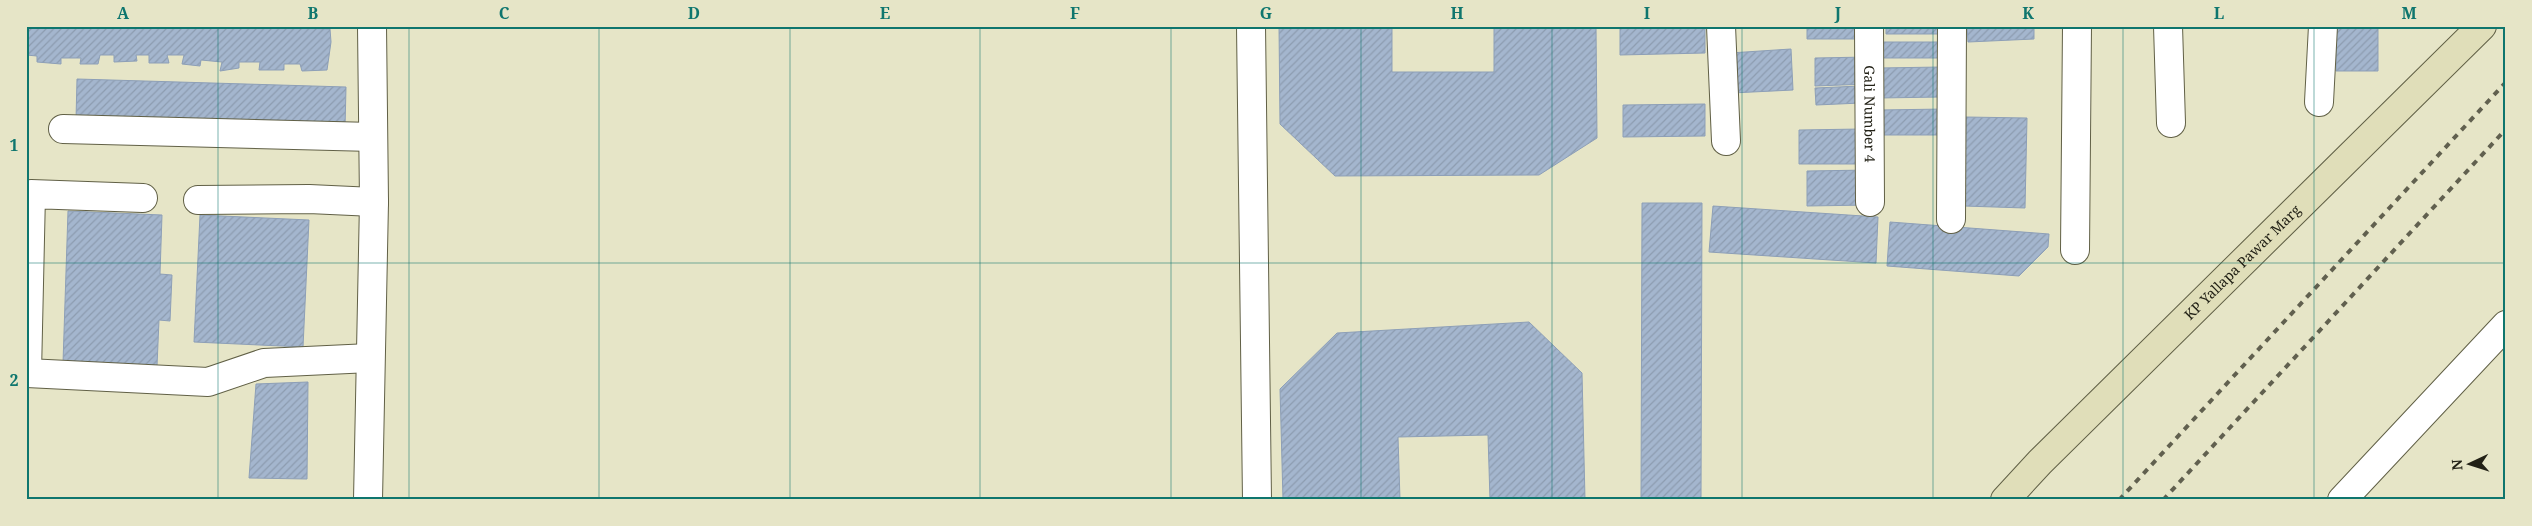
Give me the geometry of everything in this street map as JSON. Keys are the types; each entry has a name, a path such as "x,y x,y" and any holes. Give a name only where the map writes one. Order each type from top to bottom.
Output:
{"street":[{"path":"368,500 374,202 372,26"},
{"path":"1251,26 1257,500"},
{"path":"1721,26 1726,141"},
{"name":"Gali Number 4","path":"1869,26 1870,202"},
{"path":"1951,219 1952,26"},
{"path":"2075,250 2076,26"},
{"path":"2168,26 2171,122"},
{"path":"2319,102 2323,26"},
{"name":"KP Yallapa Pawar Marg","path":"2005,500 2040,462 2482,26"},
{"path":"63,129 373,137"},
{"path":"143,198 31,194 27,373 208,382 264,363 370,358"},
{"path":"198,200 309,199 374,202"},
{"path":"2342,500 2506,325"}],"building":[{"path":"26,26 242,26 330,29 331,42 327,70 302,71 300,64 284,64 284,70 259,70 260,62 239,62 239,68 220,71 222,62 201,60 200,66 182,64 184,55 167,55 169,63 149,63 149,55 136,55 137,61 114,62 114,55 100,55 98,64 80,64 81,58 61,58 61,64 37,62 37,56 26,55"},
{"path":"1279,26 1392,26 1392,72 1494,72 1494,26 1596,26 1597,138 1539,175 1335,176 1280,124"},
{"path":"1620,26 1705,26 1705,53 1620,55"},
{"path":"1807,26 1861,26 1861,39 1807,39"},
{"path":"1886,26 1948,26 1948,34 1886,34"},
{"path":"1967,26 2034,26 2034,39 1968,42"},
{"path":"2336,26 2378,26 2378,71 2336,71"},
{"path":"1876,42 1948,42 1948,58 1876,58"},
{"path":"1791,49 1793,90 1732,93 1730,53"},
{"path":"1867,57 1868,84 1815,86 1815,58"},
{"path":"1941,67 1941,97 1879,98 1879,68"},
{"path":"77,79 346,87 345,128 76,120"},
{"path":"1860,86 1861,103 1816,105 1815,88"},
{"path":"1705,104 1705,136 1623,137 1623,105"},
{"path":"1945,109 1945,135 1879,135 1879,110"},
{"path":"1966,117 2027,118 2025,208 1964,206"},
{"path":"1861,129 1861,164 1799,164 1799,130"},
{"path":"1869,170 1869,205 1807,206 1807,171"},
{"path":"1642,203 1702,203 1701,500 1641,500"},
{"path":"1713,206 1878,217 1876,263 1709,252"},
{"path":"68,211 162,215 160,274 172,275 170,321 159,320 157,366 63,363"},
{"path":"200,215 309,220 303,347 194,342"},
{"path":"1890,222 2049,234 2048,247 2019,276 1887,266"},
{"path":"1529,322 1582,373 1585,500 1490,500 1488,435 1398,437 1400,500 1283,500 1280,389 1337,333"},
{"path":"308,382 307,479 249,478 256,384"}],"railway":[{"path":"2119,500 2506,82"},
{"path":"2163,500 2506,129"}]}
